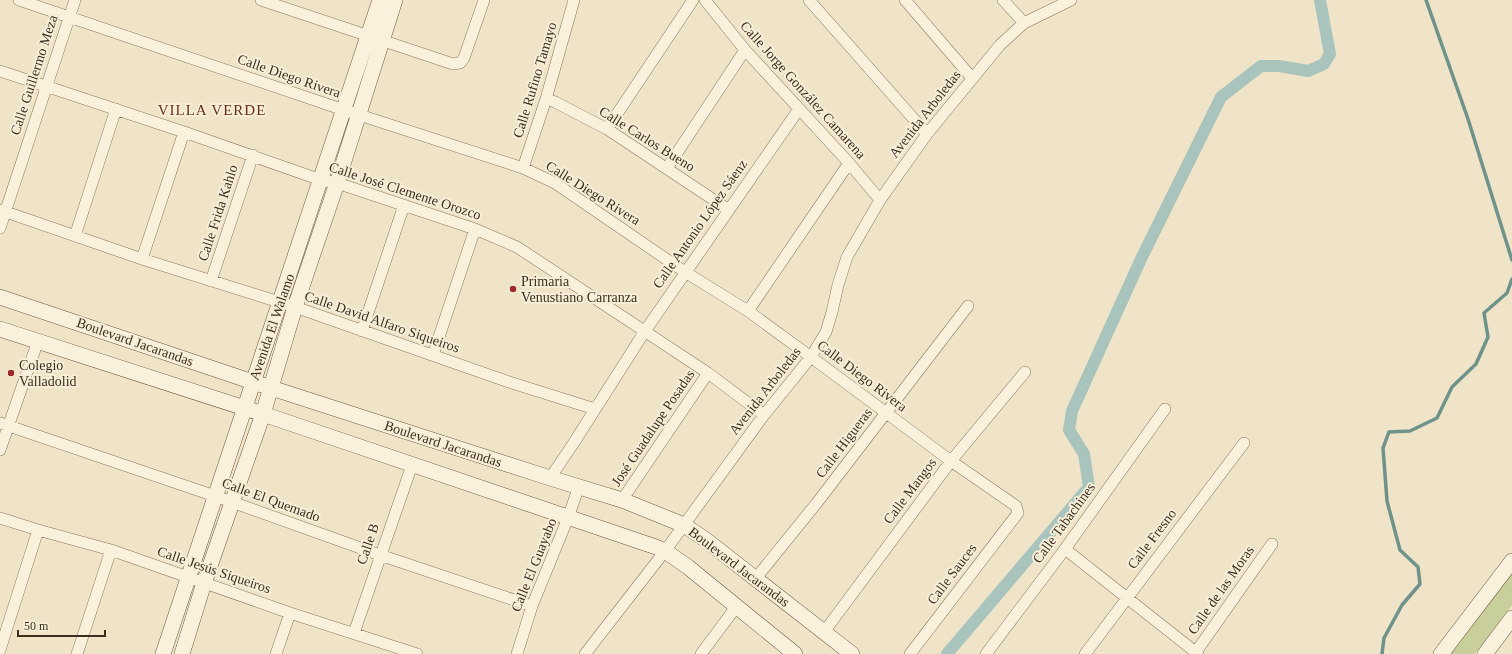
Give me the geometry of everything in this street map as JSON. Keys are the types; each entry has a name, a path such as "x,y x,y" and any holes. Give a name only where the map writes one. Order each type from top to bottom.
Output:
{"main road":[{"name":"Avenida El Walamo","path":"163,654 253,382 288,305 337,183 359,115 375,38 380,0"},
{"name":"Avenida El Walamo","path":"182,654 204,583 271,388 288,305 321,180 344,110 375,38 395,0"},
{"name":"Boulevard Jacarandas","path":"0,297 271,388 622,500 684,525 756,578 852,654"},
{"name":"Boulevard Jacarandas","path":"0,329 263,414 665,551 688,567 795,654"},
{"path":"1441,654 1512,561"},
{"path":"1485,654 1512,618"}],"street":[{"name":"Calle Diego Rivera","path":"19,0 344,110 523,168 555,183 686,272 748,311 951,461 1016,506 1018,513"},
{"name":"Calle Guillermo Meza","path":"0,228 3,211 75,0"},
{"path":"261,0 453,64 460,63 464,58 484,0"},
{"name":"Calle Rufino Tamayo","path":"523,168 546,100 574,0"},
{"path":"606,128 693,0"},
{"name":"Calle Jorge González Camarena","path":"705,0 745,50 849,163 880,200"},
{"path":"809,0 927,134"},
{"path":"905,0 972,78"},
{"path":"1004,0 1024,23"},
{"name":"Avenida Arboledas","path":"585,654 665,551 764,415 811,357 826,332 847,257 880,200 927,134 1000,45 1024,23 1071,0"},
{"path":"667,168 745,50"},
{"name":"Calle José Clemente Orozco","path":"0,71 253,155 321,180 337,183 475,228 517,247 708,373 764,415"},
{"name":"Calle Carlos Bueno","path":"546,100 555,102 606,128 729,210"},
{"path":"75,236 116,109"},
{"name":"Calle Antonio López Sáenz","path":"550,478 645,331 799,109"},
{"path":"142,258 184,132"},
{"name":"Calle Frida Kahlo","path":"211,281 253,155"},
{"path":"748,311 849,163"},
{"path":"362,331 404,205"},
{"name":"Calle David Alfaro Siqueiros","path":"3,211 211,281 288,305 509,382 595,409"},
{"path":"433,355 475,228"},
{"name":"Calle Higueras","path":"756,578 816,504 968,306"},
{"path":"0,450 4,424 38,341"},
{"name":"Calle Mangos","path":"824,632 951,461 1025,372"},
{"name":"José Guadalupe Posadas","path":"622,500 708,373"},
{"name":"Calle Tabachines","path":"986,654 1065,549 1165,409"},
{"name":"Calle El Quemado","path":"4,424 215,496 380,556 532,606"},
{"name":"Calle Fresno","path":"1085,654 1244,443"},
{"name":"Calle B","path":"354,633 412,464"},
{"name":"Calle El Guayabo","path":"517,654 532,606 568,518 579,486"},
{"name":"Calle Sauces","path":"910,654 1018,513"},
{"name":"Calle Jesús Siqueiros","path":"0,518 112,550 290,613 417,654"},
{"path":"0,650 38,530"},
{"name":"Calle de las Moras","path":"1197,653 1272,544"},
{"path":"1065,549 1126,599 1197,653"},
{"path":"76,654 112,550"},
{"path":"700,654 736,607"},
{"path":"276,654 290,613"}],"green space":[{"path":"1512,571 1512,605 1475,654 1449,654"}],"waterway":[{"path":"947,654 1089,487 1084,454 1069,430 1072,411 1141,259 1221,97 1261,66 1279,66 1308,71 1324,64 1330,54 1320,0"},
{"path":"1426,0 1468,119 1512,260"},
{"path":"1382,654 1384,638 1402,605 1420,584 1418,567 1400,550 1387,501 1383,448 1389,432 1410,431 1437,418 1452,387 1476,364 1488,337 1484,313 1507,293 1512,279"}],"place":[{"name":"Primaria Venustiano Carranza","path":"513,289"},
{"name":"Colegio Valladolid","path":"11,373"}],"district":[{"name":"VILLA VERDE","path":"212,110"}]}
